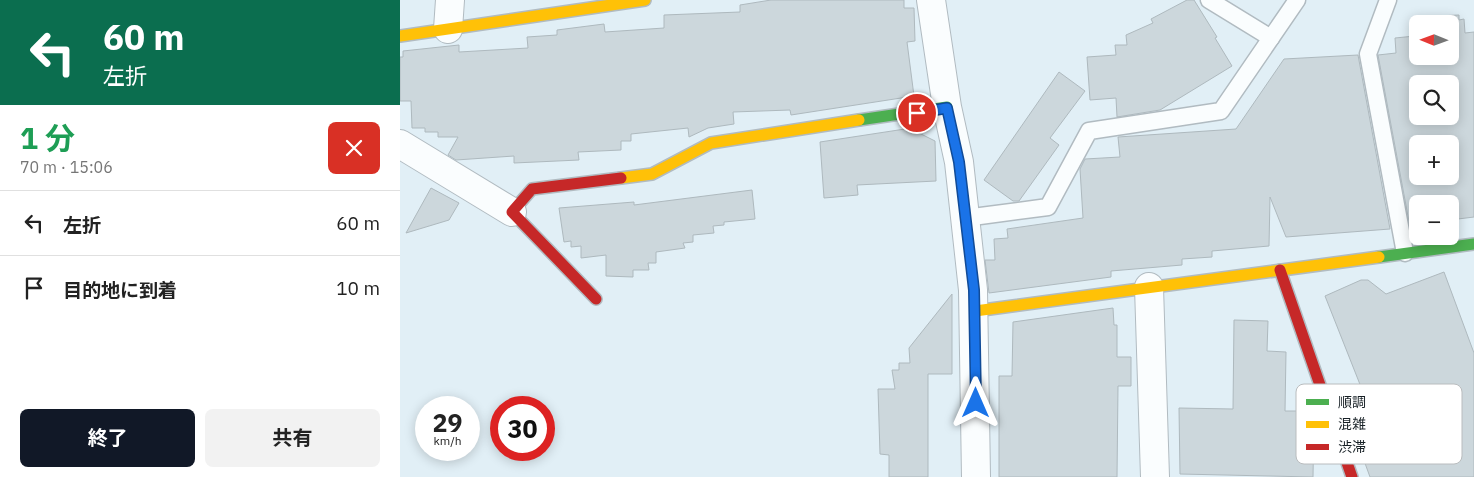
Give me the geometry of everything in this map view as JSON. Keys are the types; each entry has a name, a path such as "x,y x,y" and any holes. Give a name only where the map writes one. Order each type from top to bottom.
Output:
{"street":[{"path":"448,29 450,0"},
{"path":"400,36 644,0"},
{"path":"931,0 947,108 959,162 975,311 976,477"},
{"path":"512,212 532,189 652,174 711,143 947,108"},
{"path":"400,144 512,212 596,298"},
{"path":"975,311 1474,244"},
{"path":"1280,270 1320,384"},
{"path":"1150,288 1155,477"},
{"path":"1347,464 1352,477"}],"lane":[{"path":"1209,0 1271,38"},
{"path":"965,218 1048,207 1089,131 1221,111 1297,0"},
{"path":"1388,0 1368,54 1405,253"}],"building":[{"path":"771,0 904,0 904,8 914,8 915,41 907,42 914,96 791,115 790,110 733,112 734,124 708,128 689,137 688,128 631,134 631,141 621,141 621,150 578,152 579,160 514,163 514,156 456,160 448,155 458,137 438,137 438,132 425,132 425,128 412,128 411,101 400,101 400,57 403,57 403,51 459,45 459,52 528,48 527,37 557,35 557,30 604,24 605,32 664,28 664,15 740,12 740,5"},
{"path":"1187,0 1194,0 1232,66 1160,110 1117,117 1116,98 1090,100 1087,57 1116,55 1115,45 1127,45 1126,35 1153,23 1151,19"},
{"path":"1464,19 1465,33 1474,32 1474,217 1459,219 1459,195 1409,195 1409,222 1378,55 1396,53 1395,38 1409,37 1409,65 1459,65 1459,20"},
{"path":"1358,55 1390,229 1286,237 1270,197 1269,246 1212,251 1212,257 1182,259 1182,265 1111,271 1111,277 989,293 985,260 995,260 994,239 1008,238 1007,229 1083,218 1080,169 1085,159 1120,157 1118,137 1236,129 1284,59"},
{"path":"1059,72 1085,91 1050,138 1059,145 1019,201 1013,201 984,180"},
{"path":"918,127 919,133 935,141 936,181 857,185 858,195 824,198 820,142"},
{"path":"431,188 459,203 449,220 406,233"},
{"path":"752,190 755,219 724,222 724,225 713,226 714,233 693,235 693,242 683,243 685,248 656,252 656,263 648,263 649,270 633,270 633,277 606,276 606,255 581,258 581,246 571,247 571,241 564,242 559,208 634,202 634,205"},
{"path":"1444,272 1474,353 1474,477 1370,477 1365,464 1462,464 1462,384 1360,384 1325,296 1361,280 1368,280 1386,294"},
{"path":"952,294 952,374 928,374 928,477 889,477 889,455 880,454 878,389 895,389 892,370 899,370 899,363 910,363 909,348"},
{"path":"1113,308 1114,325 1117,325 1117,357 1131,357 1131,386 1118,386 1117,477 999,477 999,376 1012,376 1013,322"},
{"path":"1234,320 1268,321 1267,351 1286,352 1285,411 1296,411 1296,464 1313,464 1313,477 1180,474 1179,408 1233,409"}],"traffic: fast":[{"path":"859,120 947,107"},
{"path":"1379,257 1474,244"}],"traffic: slow":[{"path":"400,36 645,0"},
{"path":"621,178 652,174 711,143 859,120"},
{"path":"975,311 1379,257"}],"traffic: jam":[{"path":"596,299 512,212 532,189 621,178"},
{"path":"1280,270 1320,384"},
{"path":"1347,464 1352,477"}],"route":[{"path":"917,113 947,108 959,162 974,290 976,403"}]}
